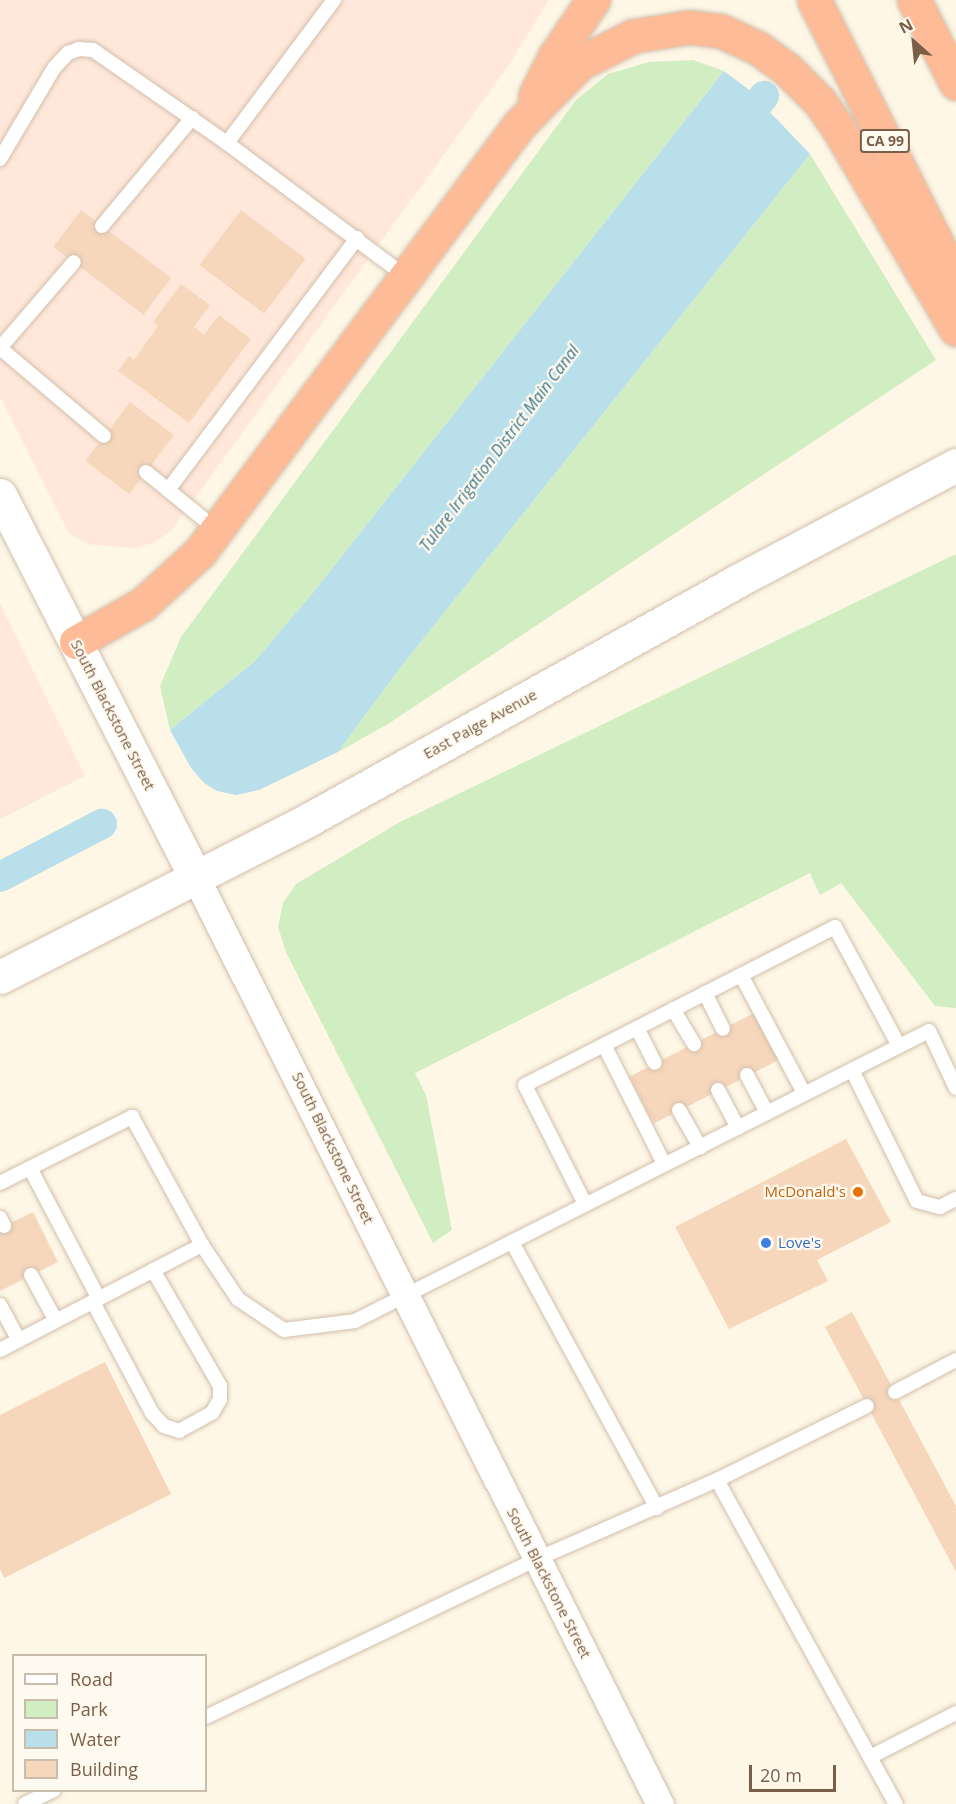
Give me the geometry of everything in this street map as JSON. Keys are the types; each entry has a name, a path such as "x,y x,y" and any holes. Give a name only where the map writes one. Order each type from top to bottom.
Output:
{"highway":[{"path":"519,125 555,56 593,0"},
{"name":"CA 99","path":"814,0 956,281"},
{"path":"914,0 953,74"},
{"path":"76,642 143,604 171,582 217,530 519,125 580,63 633,36 689,27 721,31 749,43 788,70 806,88 838,128 956,329"}],"street":[{"name":"East Paige Avenue","path":"0,978 196,878 943,472"},
{"name":"South Blackstone Street","path":"0,495 196,878 660,1804"}],"lane":[{"path":"227,143 334,0"},
{"path":"0,159 54,68 79,49 93,50 227,143 407,276"},
{"path":"102,226 192,118"},
{"path":"168,490 357,238"},
{"path":"74,262 0,348 104,436"},
{"path":"146,472 217,530"},
{"path":"585,1204 525,1084 835,927 899,1046"},
{"path":"741,975 804,1093"},
{"path":"705,993 723,1029"},
{"path":"673,1009 694,1044"},
{"path":"637,1028 655,1064"},
{"path":"0,1183 132,1117 202,1245 238,1299 284,1330 356,1321 928,1032 956,1088"},
{"path":"604,1045 664,1164"},
{"path":"852,1070 917,1201 940,1207 956,1199"},
{"path":"747,1075 767,1113"},
{"path":"718,1090 738,1128"},
{"path":"679,1110 700,1147"},
{"path":"30,1168 153,1413 164,1426 179,1431 212,1413 220,1399 220,1386 153,1270"},
{"path":"512,1242 657,1508"},
{"path":"0,1350 202,1245"},
{"path":"31,1275 56,1320"},
{"path":"0,1305 19,1340"},
{"path":"895,1392 956,1360"},
{"path":"207,1717 537,1559 717,1480 867,1406"},
{"path":"717,1480 896,1804"},
{"path":"870,1757 956,1713"},
{"path":"25,1804 52,1792"}],"shaded area":[{"path":"0,0 549,0 508,66 171,531 153,543 134,548 87,544 69,533 0,397"},
{"path":"0,604 85,776 0,819"}],"green space":[{"path":"693,60 724,71 312,594 254,662 170,730 160,686 181,637 576,100 608,74 649,62"},
{"path":"810,154 936,360 388,724 338,752 400,668"},
{"path":"956,554 956,1008 935,1006 841,883 820,895 810,873 415,1073 426,1095 452,1230 433,1243 286,952 278,927 283,903 296,884 400,822"}],"water":[{"path":"724,71 748,89 810,154 400,668 338,752 259,790 236,795 217,791 204,783 191,768 170,730 254,662 312,594"}],"building":[{"path":"81,210 171,278 144,315 53,247"},
{"path":"241,210 306,259 264,314 199,265"},
{"path":"181,284 210,305 194,327 204,335 219,315 251,339 189,423 118,371 129,356 134,360 158,326 153,322"},
{"path":"130,402 174,435 129,494 85,461"},
{"path":"756,1012 780,1059 654,1124 629,1076"},
{"name":"Love's","path":"846,1139 891,1222 817,1260 828,1281 729,1329 675,1227"},
{"path":"33,1212 58,1262 0,1291 0,1228"},
{"path":"852,1312 956,1506 956,1572 825,1327"},
{"path":"105,1362 171,1494 4,1578 0,1569 0,1415"}],"waterway":[{"name":"Tulare Irrigation District Main Canal","path":"735,134 764,96"},
{"name":"Tulare Irrigation District Main Canal","path":"0,877 102,824"}],"place":[{"name":"McDonald's","path":"858,1192"},
{"name":"Love's","path":"766,1243"}]}
